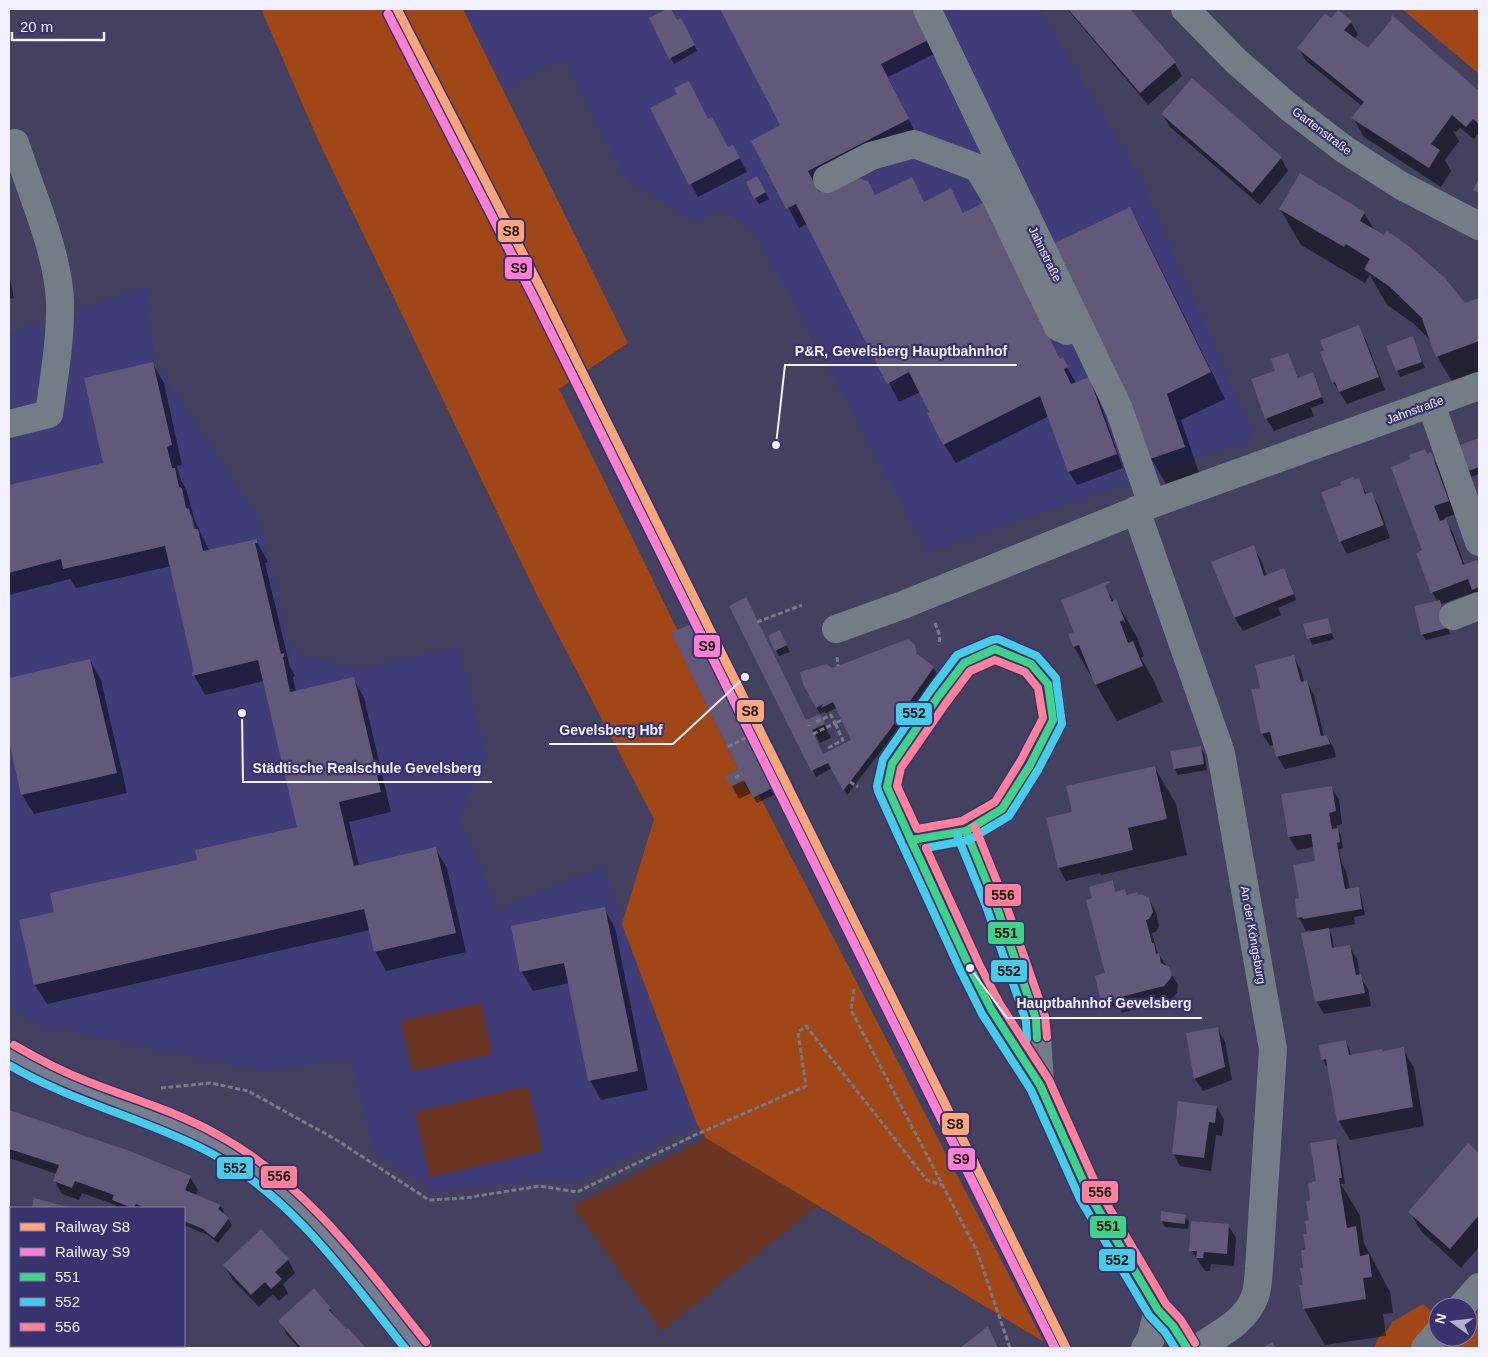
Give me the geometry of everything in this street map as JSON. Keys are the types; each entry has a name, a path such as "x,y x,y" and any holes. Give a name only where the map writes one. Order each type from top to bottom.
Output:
{"main road":[{"path":"9,1054 30,1068 166,1121 238,1157 294,1203 323,1233 418,1348"}],"street":[{"name":"Jahnstraße","path":"927,9 1119,409 1144,507"},
{"name":"Gartenstraße","path":"1185,9 1236,61 1290,108 1344,149 1400,185 1479,226"},
{"path":"9,424 49,414 57,359 60,300 52,251 15,143"},
{"path":"827,179 871,156 914,144 978,168 995,196 1058,327 1067,331 1079,325"},
{"name":"Jahnstraße","path":"836,629 924,596 1144,507 1479,386"},
{"path":"1430,404 1479,542"},
{"name":"An der Königsburg","path":"1144,507 1221,753 1273,1049 1260,1269 1256,1295 1249,1310 1237,1322 1198,1348"},
{"path":"1453,616 1479,606"},
{"path":"911,840 966,831 1002,809 1030,765 1053,720 1048,684 1032,664 995,649 964,663 892,764 887,787 911,840 970,968 991,1009 1040,1085 1089,1194 1158,1310 1173,1326 1187,1348"},
{"path":"966,831 995,902 1036,1019 1040,1085"},
{"path":"1470,1297 1479,1287"},
{"path":"1145,1348 1151,1338 1158,1310"}],"path":[{"path":"924,596 940,636 938,654"},
{"path":"757,622 802,605"},
{"path":"816,722 831,715 843,740 828,748"},
{"path":"813,734 842,720"},
{"path":"728,747 753,734"},
{"path":"734,778 742,774"},
{"path":"854,989 852,1010 977,1251 1010,1348"},
{"path":"116,1102 165,1087 211,1082 248,1092 335,1139 429,1200 465,1198 540,1186 577,1192 806,1086 798,1032 806,1026 927,1180 942,1185"}],"shaded area":[{"path":"261,9 463,9 628,343 559,389 678,631 672,634 738,769 725,776 743,780 753,798 759,795 1044,1342 706,1138 697,1124 622,924 654,819 536,593 319,142"},
{"path":"463,9 1039,9 1141,179 1254,438 928,552 756,234 724,210 696,221 627,180 564,58 504,89"},
{"path":"1402,9 1479,9 1479,74"},
{"path":"147,286 154,361 259,520 292,653 358,669 458,649 487,758 459,817 499,910 602,866 697,1124 573,1182 554,1179 435,1192 374,1151 351,1059 261,1071 35,1023 9,1005 9,333"},
{"path":"481,1003 492,1054 412,1071 401,1021"},
{"path":"528,1086 543,1151 430,1177 415,1112"},
{"path":"706,1138 818,1205 662,1331 573,1206"},
{"path":"1423,1304 1428,1308 1428,1347 1478,1347 1479,1309 1479,1348 1374,1348 1380,1335 1389,1329 1392,1322"}],"building":[{"path":"667,9 671,9 677,20 681,18 695,45 669,59 649,18"},
{"path":"720,9 919,9 934,37 881,64 909,119 808,171 819,192 848,177 868,181 875,195 912,177 924,202 951,188 963,213 983,203 1060,359 1063,357 1068,367 1064,369 1071,384 1089,377 1117,454 1068,472 1040,396 943,445 909,372 887,384 796,204 786,209 751,141 780,125"},
{"path":"1068,9 1130,9 1176,62 1140,93"},
{"path":"1338,10 1352,21 1344,30 1368,48 1392,19 1392,15 1479,91 1479,124 1473,119 1466,127 1452,115 1431,144 1440,150 1429,168 1351,118 1364,102 1297,48 1325,13 1331,18"},
{"path":"1192,78 1282,157 1252,193 1161,114"},
{"path":"689,81 708,119 712,117 728,147 733,145 740,158 689,185 650,108 677,94 674,88"},
{"path":"1300,173 1365,212 1360,221 1384,235 1387,231 1410,247 1445,278 1465,303 1479,298 1479,341 1436,357 1423,319 1390,287 1364,269 1370,259 1346,244 1344,247 1279,209"},
{"path":"757,176 766,192 754,199 746,182"},
{"path":"1479,178 1479,193 1473,190"},
{"path":"1130,207 1211,372 1167,394 1185,447 1150,459 1134,409 1053,244"},
{"path":"1359,325 1379,377 1339,392 1335,382 1332,383 1320,352 1324,351 1320,340"},
{"path":"1413,336 1422,362 1396,371 1386,346"},
{"path":"1288,353 1298,378 1313,372 1322,397 1265,419 1251,379 1275,371 1271,359"},
{"path":"153,362 172,445 167,447 172,468 175,468 179,487 182,488 186,508 189,509 194,529 198,529 203,551 257,539 257,543 255,543 281,654 284,653 283,657 290,692 354,677 381,792 339,802 354,866 436,847 456,933 374,952 364,909 34,985 19,920 54,912 50,893 197,860 195,850 297,827 258,660 192,676 194,672 165,546 63,569 61,559 9,573 9,485 103,463 84,378"},
{"path":"1479,438 1479,467 1466,472 1457,446"},
{"path":"1425,449 1427,454 1431,452 1449,501 1434,506 1440,521 1446,519 1463,565 1477,560 1479,587 1472,590 1468,579 1431,593 1416,553 1422,550 1391,467 1411,459 1409,455"},
{"path":"1353,477 1354,479 1359,478 1365,494 1372,492 1384,525 1339,542 1321,492 1341,485 1340,482"},
{"path":"1254,545 1264,576 1284,568 1294,594 1234,618 1211,562"},
{"path":"1109,581 1110,583 1105,585 1112,602 1116,599 1126,624 1123,620 1120,622 1128,643 1133,641 1143,666 1095,685 1079,645 1073,647 1068,634 1074,632 1061,600"},
{"path":"746,597 806,720 820,714 825,724 812,730 823,754 851,740 833,702 821,708 823,704 816,708 803,684 800,672 826,664 832,668 908,639 915,645 917,654 934,667 889,731 843,791 828,763 811,771 729,606"},
{"path":"1440,600 1447,628 1421,635 1414,606"},
{"path":"1328,618 1332,633 1307,639 1303,624"},
{"path":"697,621 778,785 753,798 744,780 731,787 725,776 738,769 671,633"},
{"path":"780,630 787,645 775,651 768,636"},
{"path":"1294,655 1301,682 1307,680 1321,736 1327,735 1330,744 1276,757 1270,732 1261,734 1251,689 1260,688 1255,665"},
{"path":"90,659 117,773 21,795 9,741 9,678"},
{"path":"1201,746 1204,764 1174,769 1170,751"},
{"path":"1155,766 1167,819 1128,828 1133,850 1058,868 1046,818 1072,812 1066,786"},
{"path":"1332,786 1336,811 1329,813 1332,829 1338,828 1340,842 1337,843 1345,889 1359,887 1362,909 1303,919 1302,917 1297,918 1295,899 1299,898 1293,865 1315,861 1311,834 1288,837 1281,794"},
{"path":"1113,880 1115,892 1125,889 1127,895 1137,892 1138,895 1141,894 1149,898 1153,912 1149,919 1146,920 1152,943 1154,943 1156,954 1159,953 1161,963 1169,967 1172,975 1164,986 1101,1002 1095,976 1105,973 1086,900 1092,898 1089,887"},
{"path":"605,907 638,1071 588,1081 564,963 520,972 511,926"},
{"path":"1329,928 1332,948 1350,945 1356,975 1361,974 1365,993 1315,1002 1301,933"},
{"path":"1218,1027 1225,1067 1194,1079 1186,1033"},
{"path":"1346,1040 1349,1055 1404,1047 1413,1107 1337,1121 1326,1059 1321,1060 1319,1045"},
{"path":"1178,1101 1217,1106 1215,1123 1209,1122 1204,1158 1172,1154"},
{"path":"9,1110 130,1151 191,1176 185,1190 221,1205 218,1209 229,1218 214,1238 203,1229 185,1221 185,1207 143,1207 136,1204 134,1207 130,1207 112,1200 114,1195 75,1181 72,1188 53,1181 59,1165 9,1149"},
{"path":"1336,1139 1342,1178 1339,1178 1347,1228 1356,1226 1360,1256 1369,1254 1372,1277 1363,1278 1366,1299 1303,1309 1299,1285 1303,1285 1300,1268 1303,1268 1301,1250 1306,1250 1303,1234 1307,1234 1305,1221 1309,1220 1306,1201 1310,1200 1308,1183 1316,1181 1310,1143"},
{"path":"1468,1143 1479,1153 1479,1215 1450,1249 1408,1212"},
{"path":"34,1198 68,1207 32,1207"},
{"path":"1161,1211 1186,1215 1185,1224 1160,1221"},
{"path":"1191,1221 1229,1224 1227,1254 1204,1252 1203,1258 1196,1258 1197,1251 1189,1251"},
{"path":"261,1229 289,1259 275,1272 282,1279 271,1289 265,1282 251,1295 223,1265"},
{"path":"314,1288 331,1308 329,1310 366,1348 301,1348 278,1321"},
{"path":"988,1326 998,1348 960,1348"},
{"path":"1272,1342 1276,1348 1262,1348"}],"rail line":[{"name":"S8","path":"397,9 542,291 1066,1348"},
{"name":"S9","path":"388,14 533,296 1055,1348"}],"transit line":[{"name":"552","path":"901,842 877,786 883,759 930,691 957,655 992,640 998,639 1037,656 1056,678 1062,724 1038,770 1009,816 969,840 926,848"},
{"name":"551","path":"995,649 1031,664 1048,684 1053,720 1030,765 1002,809 966,831 911,840 887,787 892,764 964,663 995,649"},
{"name":"556","path":"995,660 1025,672 1038,688 1043,718 1021,760 995,802 962,821 917,829 897,786 901,768 970,671 995,660"},
{"name":"556","path":"975,827 1004,899 1045,1016 1047,1037"},
{"name":"551","path":"966,831 995,902 1036,1019 1037,1038"},
{"name":"552","path":"957,835 986,906 1026,1021 1027,1039"},
{"name":"551","path":"911,840 991,1009 1040,1085 1089,1194 1158,1310 1173,1326 1187,1348"},
{"name":"552","path":"903,846 982,1014 1031,1090 1080,1199 1149,1315 1165,1332 1175,1348"},
{"name":"556","path":"926,848 979,964 1000,1004 1049,1080 1098,1189 1166,1304 1181,1320 1195,1343"},
{"name":"556","path":"14,1045 79,1078 187,1119 249,1154 279,1176 332,1228 426,1342"},
{"name":"552","path":"9,1065 82,1100 183,1139 237,1169 265,1190 316,1239 405,1348"}],"place":[{"name":"P&R, Gevelsberg Hauptbahnhof","path":"776,445"},
{"name":"Gevelsberg Hbf","path":"745,677"},
{"name":"Städtische Realschule Gevelsberg","path":"242,713"},
{"name":"Hauptbahnhof Gevelsberg","path":"970,968"}]}
